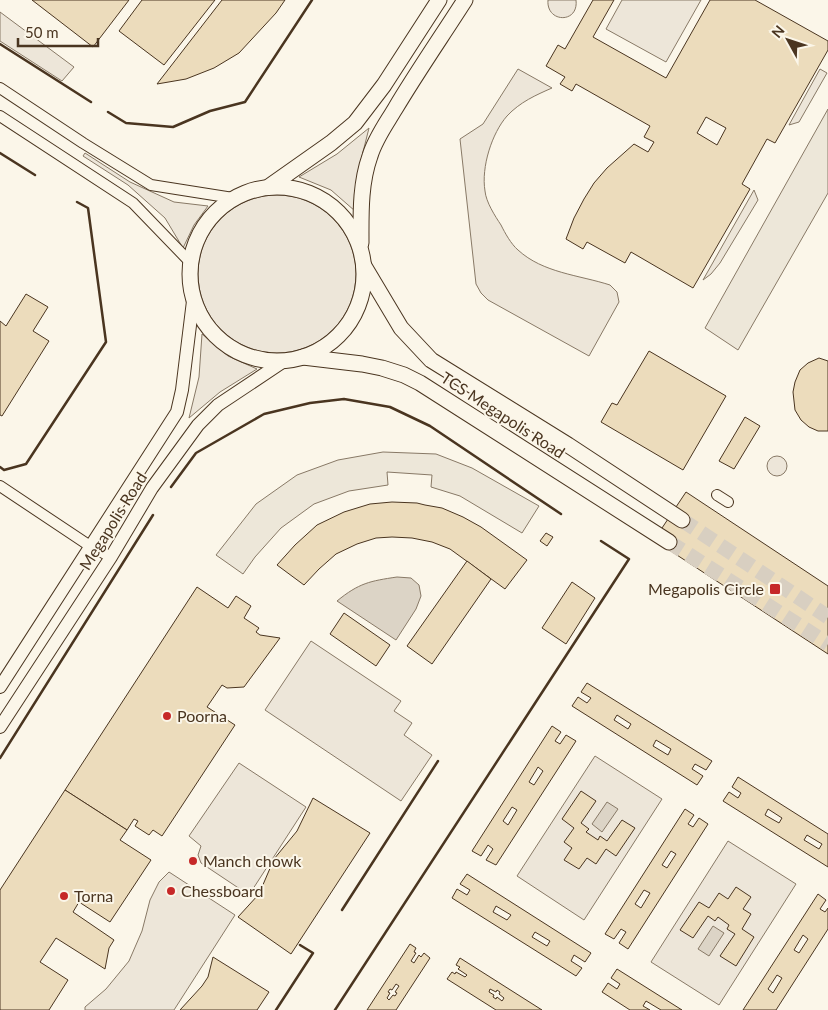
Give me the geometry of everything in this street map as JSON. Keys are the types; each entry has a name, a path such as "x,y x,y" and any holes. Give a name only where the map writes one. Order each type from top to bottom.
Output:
{"main road":[{"path":"270,186 331,143 355,123 384,85 439,0"},
{"path":"361,247 353,229 341,213 326,201 308,192 290,187 270,186 250,190 232,198 217,210 204,225 195,243 190,262 189,282 193,301 207,327 228,347 245,356 264,361 284,361 303,357 321,349 337,338 350,322 359,305 364,286 361,208 364,180 370,155 379,136 404,95 465,0"},
{"name":"TCS Megapolis Road","path":"364,266 401,328 431,360 568,445 682,520"},
{"name":"TCS Megapolis Road","path":"303,357 382,368 420,382 669,542"}],"street":[{"path":"0,88 151,185 232,198"},
{"path":"0,116 133,203 190,262"},
{"name":"Megapolis Road","path":"0,687 177,412 182,390 193,301"},
{"name":"Megapolis Road","path":"0,727 111,557 152,488 198,425 218,405 284,361"},
{"path":"0,486 90,546 111,557"},
{"path":"717,494 728,502"}],"shaded area":[{"path":"548,0 576,0 576,8 568,17 562,18 552,13"},
{"path":"622,0 701,0 666,62 606,29"},
{"path":"0,12 74,67 62,81 0,41"},
{"path":"518,69 552,88 523,103 512,111 502,123 492,141 486,161 484,182 487,200 511,242 528,258 550,269 610,285 617,292 619,302 589,356 488,300 476,284 460,139 483,124"},
{"path":"820,69 827,73 799,122 789,125"},
{"path":"828,109 828,193 738,350 705,328"},
{"path":"369,128 359,168 355,211 331,190 299,177 337,154"},
{"path":"85,153 130,182 174,202 208,206 194,225 183,248 165,218 128,185 83,156"},
{"path":"754,190 758,200 720,263 703,280"},
{"path":"277,195 307,201 333,218 350,244 356,274 350,304 333,330 307,347 277,353 247,347 221,330 204,304 198,274 204,244 221,218 247,201"},
{"path":"202,334 228,356 257,369 220,392 189,418 199,377"},
{"path":"383,452 436,454 472,468 539,506 522,533 460,496 431,487 432,475 387,472 388,485 349,491 314,504 281,528 255,557 243,574 216,555 256,504 297,475 338,460"},
{"path":"777,456 784,459 787,466 784,473 777,476 770,473 767,466 770,459"},
{"path":"397,577 411,578 419,585 421,596 416,609 396,640 337,601 352,590 365,584"},
{"path":"311,641 401,701 394,711 412,723 404,735 432,755 401,801 265,710"},
{"path":"595,756 662,799 584,920 517,876"},
{"path":"239,763 306,807 249,895 201,863 198,855 201,846 189,836"},
{"path":"607,802 618,809 602,832 592,824"},
{"path":"728,841 796,884 719,1005 651,962"},
{"path":"169,872 235,915 174,1010 85,1010 85,1007 106,989 129,961 142,931 150,900 159,882"},
{"path":"713,926 724,933 709,956 698,949"}],"building":[{"path":"32,0 129,0 93,47"},
{"path":"142,0 215,0 164,65 119,31"},
{"path":"222,0 285,0 276,13 239,53 214,68 186,79 157,84"},
{"path":"593,0 614,0 593,37 666,78 710,0 755,0 828,41 828,50 775,143 767,139 742,184 750,189 693,288 631,252 625,263 587,242 583,249 566,239 584,199 594,183 607,168 634,144 648,152 654,142 644,137 650,126 576,84 572,91 560,84 565,77 546,66 558,45 565,49","holes":["706,117 726,128 717,145 697,133"]},
{"path":"26,294 48,307 33,331 49,341 2,416 0,415 0,321 6,326"},
{"path":"649,351 726,396 683,470 601,422 612,403 617,405"},
{"path":"819,358 828,361 828,431 818,431 809,427 801,420 795,410 793,392 800,370 808,363"},
{"path":"745,417 760,426 734,469 719,461"},
{"path":"686,492 828,586 828,654 654,540"},
{"path":"392,502 417,503 442,508 463,517 481,527 527,560 505,589 450,549 432,542 412,538 376,538 357,544 336,554 304,585 277,565 317,525 344,512 370,504"},
{"path":"546,533 553,537 547,546 540,541"},
{"path":"467,561 491,579 432,664 407,646"},
{"path":"572,582 595,598 566,644 542,628"},
{"name":"Poorna","path":"197,587 228,608 236,596 251,606 244,618 259,628 256,632 260,635 280,638 244,687 227,688 222,685 207,707 235,725 162,836 153,830 149,835 135,826 138,821 134,819 127,830 65,790"},
{"path":"344,613 390,645 376,666 330,634"},
{"path":"587,683 712,761 706,770 695,764 692,769 703,776 697,785 572,706 578,697 587,703 591,698 581,692","holes":["617,715 631,724 628,729 614,720","656,740 671,749 668,755 653,746"]},
{"path":"552,726 561,732 555,741 560,744 566,735 576,741 496,865 486,860 493,849 488,845 481,856 472,851","holes":["538,767 543,771 534,785 529,782","512,807 517,810 508,825 503,821"]},
{"path":"738,777 828,834 828,867 723,801 729,792 738,798 741,793 732,787","holes":["768,809 782,818 779,823 765,815","807,835 822,844 819,849 804,840"]},
{"name":"Torna","path":"65,790 127,830 120,840 151,860 110,922 79,902 73,912 114,940 109,948 105,969 56,938 40,962 68,980 49,1010 0,1010 0,890"},
{"path":"581,791 596,801 581,823 589,829 586,832 598,840 600,836 607,841 622,820 635,828 616,856 606,849 596,864 587,858 579,869 564,860 572,848 564,842 574,828 562,819"},
{"path":"313,798 370,833 291,954 238,917 259,894 274,859 297,831"},
{"path":"685,809 694,815 688,824 693,827 699,818 708,824 628,949 619,943 626,932 621,929 614,939 605,934","holes":["671,851 676,854 667,868 662,865","644,890 650,893 641,908 635,904"]},
{"path":"467,874 591,953 585,962 574,955 571,961 582,968 576,976 452,898 457,889 467,895 470,890 460,884","holes":["496,906 511,915 507,920 493,912","535,932 550,941 547,946 532,937"]},
{"path":"736,887 751,897 743,909 751,914 742,929 754,937 736,966 720,956 735,934 727,929 729,925 718,917 715,921 708,916 693,938 680,930 699,902 709,908 719,893 728,899"},
{"path":"818,894 826,900 820,909 825,912 828,908 828,929 776,1010 743,1010","holes":["803,935 808,939 799,953 794,950","777,975 782,978 773,993 768,989"]},
{"path":"410,944 416,948 414,952 416,953 411,961 414,963 419,955 421,957 424,953 430,958 396,1010 367,1010","holes":["396,984 399,986 395,996 393,995 389,1000 387,998 390,989 392,990"]},
{"path":"213,957 269,992 257,1010 180,1010 208,977"},
{"path":"460,958 542,1010 496,1010 447,979 452,972 465,977 467,975 458,969 460,967 456,965","holes":["490,989 496,992 497,990 500,992 499,994 504,998 502,1001 497,997 496,999 493,997 494,995 489,992"]},
{"path":"617,969 682,1010 661,1010 646,1001 643,1006 650,1010 630,1010 602,992 608,983 617,989 620,984 611,978"}],"tunnel":[{"path":"682,520 828,617"},
{"path":"669,542 828,644"}],"wall":[{"path":"108,112 126,123 173,127 210,111 245,102 312,0"},
{"path":"0,44 91,102"},
{"path":"0,153 35,175"},
{"path":"0,467 4,470 26,464 106,342 88,208 77,202"},
{"path":"171,487 196,453 264,414 310,403 344,399 390,407 430,426 561,514"},
{"path":"0,758 153,515"},
{"path":"335,1010 629,559 601,541"},
{"path":"342,910 438,761"},
{"path":"276,1010 313,953 300,945"}],"place":[{"name":"Megapolis Circle","path":"775,589"},
{"name":"Poorna","path":"167,716"},
{"name":"Manch chowk","path":"193,861"},
{"name":"Chessboard","path":"171,891"},
{"name":"Torna","path":"64,896"}]}
